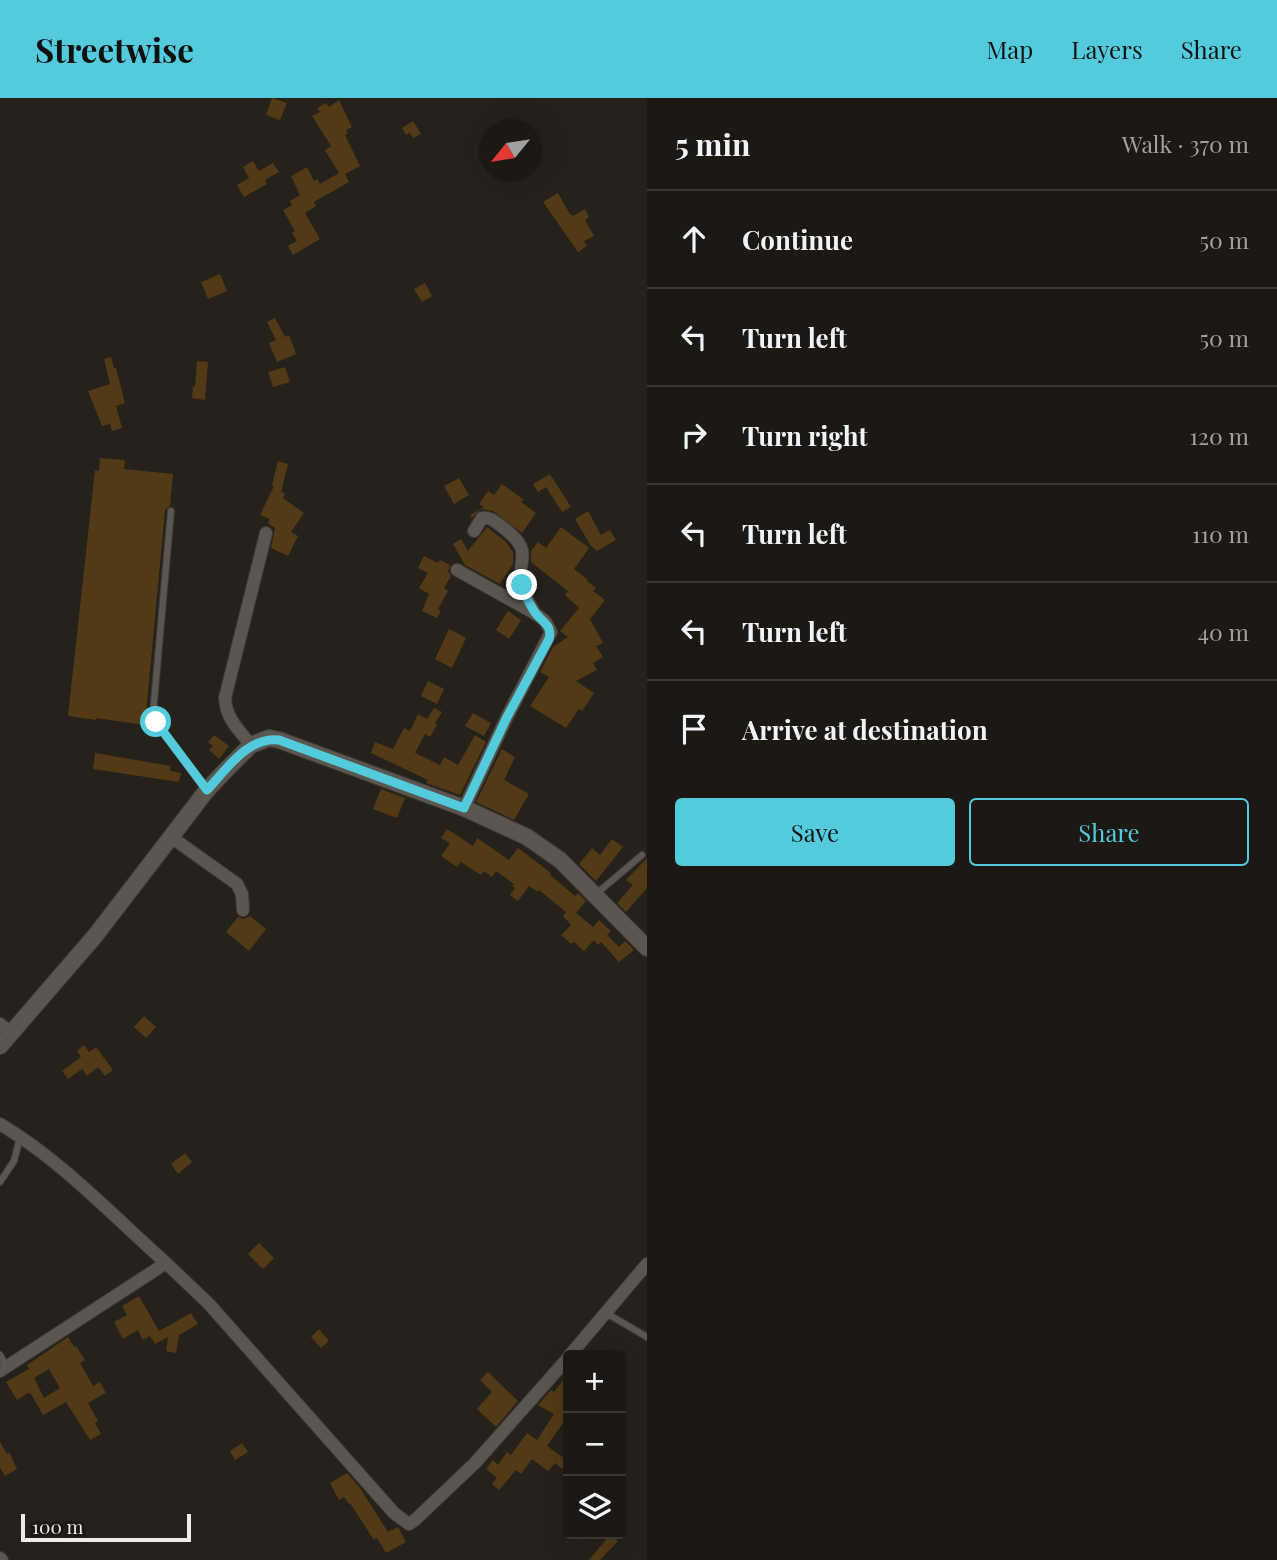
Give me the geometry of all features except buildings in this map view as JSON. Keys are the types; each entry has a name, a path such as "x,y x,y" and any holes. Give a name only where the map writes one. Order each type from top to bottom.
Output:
{"street":[{"path":"474,531 482,518 488,517 505,528 519,542 523,555 524,592 536,614"},
{"path":"251,745 231,722 225,707 225,698 266,533"},
{"path":"457,570 536,614 549,626 551,632 464,808"},
{"path":"0,1046 5,1028 94,936 207,790 251,745 269,738 464,808 527,837 560,860 647,948"},
{"path":"171,837 237,884 242,894 243,910"},
{"path":"0,1124 21,1135 56,1162 209,1304 394,1513 409,1524 475,1463 563,1363"},
{"path":"2,1365 166,1262"},
{"path":"574,1350 647,1264"}],"lane":[{"path":"171,511 153,713 162,731 207,790"},
{"path":"595,895 642,855"},
{"path":"0,1182 14,1161 21,1135"},
{"path":"606,1312 647,1337"}],"route":[{"path":"156,722 207,790 251,745 269,738 464,808 551,632 545,621 536,614 522,585"}]}
